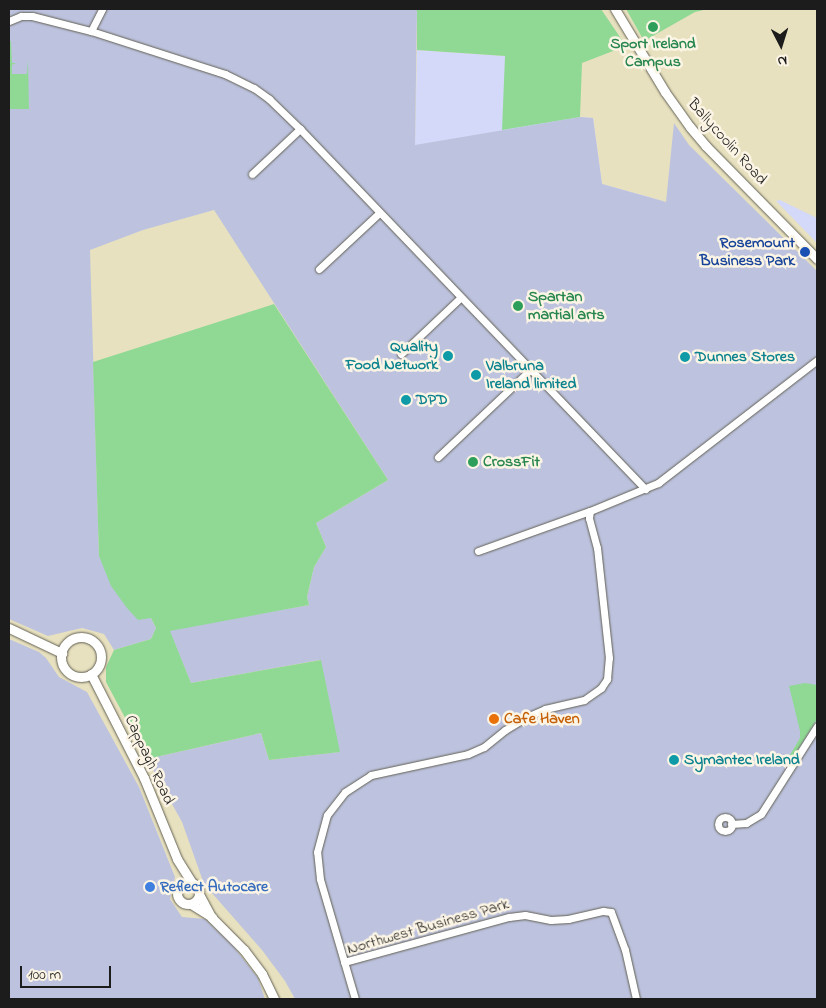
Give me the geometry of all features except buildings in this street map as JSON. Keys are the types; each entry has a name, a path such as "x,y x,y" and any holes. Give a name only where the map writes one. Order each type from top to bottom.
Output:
{"street":[{"path":"90,30 102,9"},
{"name":"Ballycoolin Road","path":"615,9 664,92 690,127 712,153 817,259"},
{"path":"9,21 21,16 32,16 90,30 225,74 269,99 645,489"},
{"path":"252,174 300,129"},
{"path":"319,269 379,213"},
{"path":"401,354 460,298"},
{"path":"478,551 590,511 658,483 817,360"},
{"path":"438,457 530,370"},
{"path":"344,962 320,879 317,852 327,815 345,792 371,775 383,770 468,754 484,747 505,730 527,717 545,709 584,700 601,688 607,679 609,670 608,649 597,548 589,518 590,511"},
{"path":"9,628 62,652"},
{"path":"77,638 90,640 98,649 100,655 98,667 91,674 78,677 72,675 63,665 62,652 71,640 77,638"},
{"name":"Cappagh Road","path":"91,674 144,778 177,859 192,883 198,887 199,894 212,918"},
{"path":"731,824 746,822 761,814 817,726"},
{"name":"Cappagh Road","path":"177,859 179,886 176,893 179,900 184,904 191,904 212,918 244,950 262,974 274,999"},
{"path":"179,886 185,882 192,883"},
{"path":"191,904 196,901 199,894"},
{"name":"Northwest Business Park","path":"355,999 344,962 509,917 525,915 551,920 568,919 604,911 611,912 625,950 636,999"}],"shaded area":[{"path":"9,9 417,9 415,145 580,117 593,118 602,184 666,202 674,123 689,145 817,271 817,999 295,999 285,981 262,950 204,884 182,822 147,759 261,733 269,760 339,752 320,660 191,683 169,630 309,605 307,597 314,567 326,547 316,523 388,480 214,210 143,230 90,250 99,556 151,618 156,628 151,639 114,650 104,634 82,628 48,636 9,619"},
{"path":"417,50 505,56 580,117 593,118 602,184 667,202 415,145"},
{"path":"780,200 817,218 817,243 776,201"},
{"path":"9,639 39,652 46,658 59,677 87,692 139,787 175,877 170,899 182,917 205,919 234,947 258,978 265,999 9,999"}],"green space":[{"path":"417,9 601,9 626,46 582,63 580,117 502,130 505,56 417,50"},
{"name":"Sport Ireland Campus","path":"626,9 708,9 695,12 644,41"},
{"path":"11,41 12,63 16,63 12,65 12,74 27,74 28,60 29,109 9,109 9,42"},
{"path":"274,304 388,480 316,523 326,547 314,567 307,597 309,605 170,631 191,683 321,660 340,752 269,760 261,733 147,759 106,682 106,667 114,650 151,639 156,628 151,618 138,620 127,608 111,586 99,556 93,362"},
{"path":"805,683 817,685 817,719 793,757 790,755 800,738 800,731 789,686"}],"place":[{"name":"Sport Ireland Campus","path":"653,27"},
{"name":"Rosemount Business Park","path":"805,252"},
{"name":"Spartan martial arts","path":"518,306"},
{"name":"Quality Food Network","path":"448,356"},
{"name":"Dunnes Stores","path":"685,357"},
{"name":"Valbruna Ireland limited","path":"476,375"},
{"name":"DPD","path":"406,400"},
{"name":"CrossFit","path":"473,462"},
{"name":"Cafe Haven","path":"494,719"},
{"name":"Symantec Ireland","path":"674,760"},
{"name":"Reflect Autocare","path":"150,887"}]}
